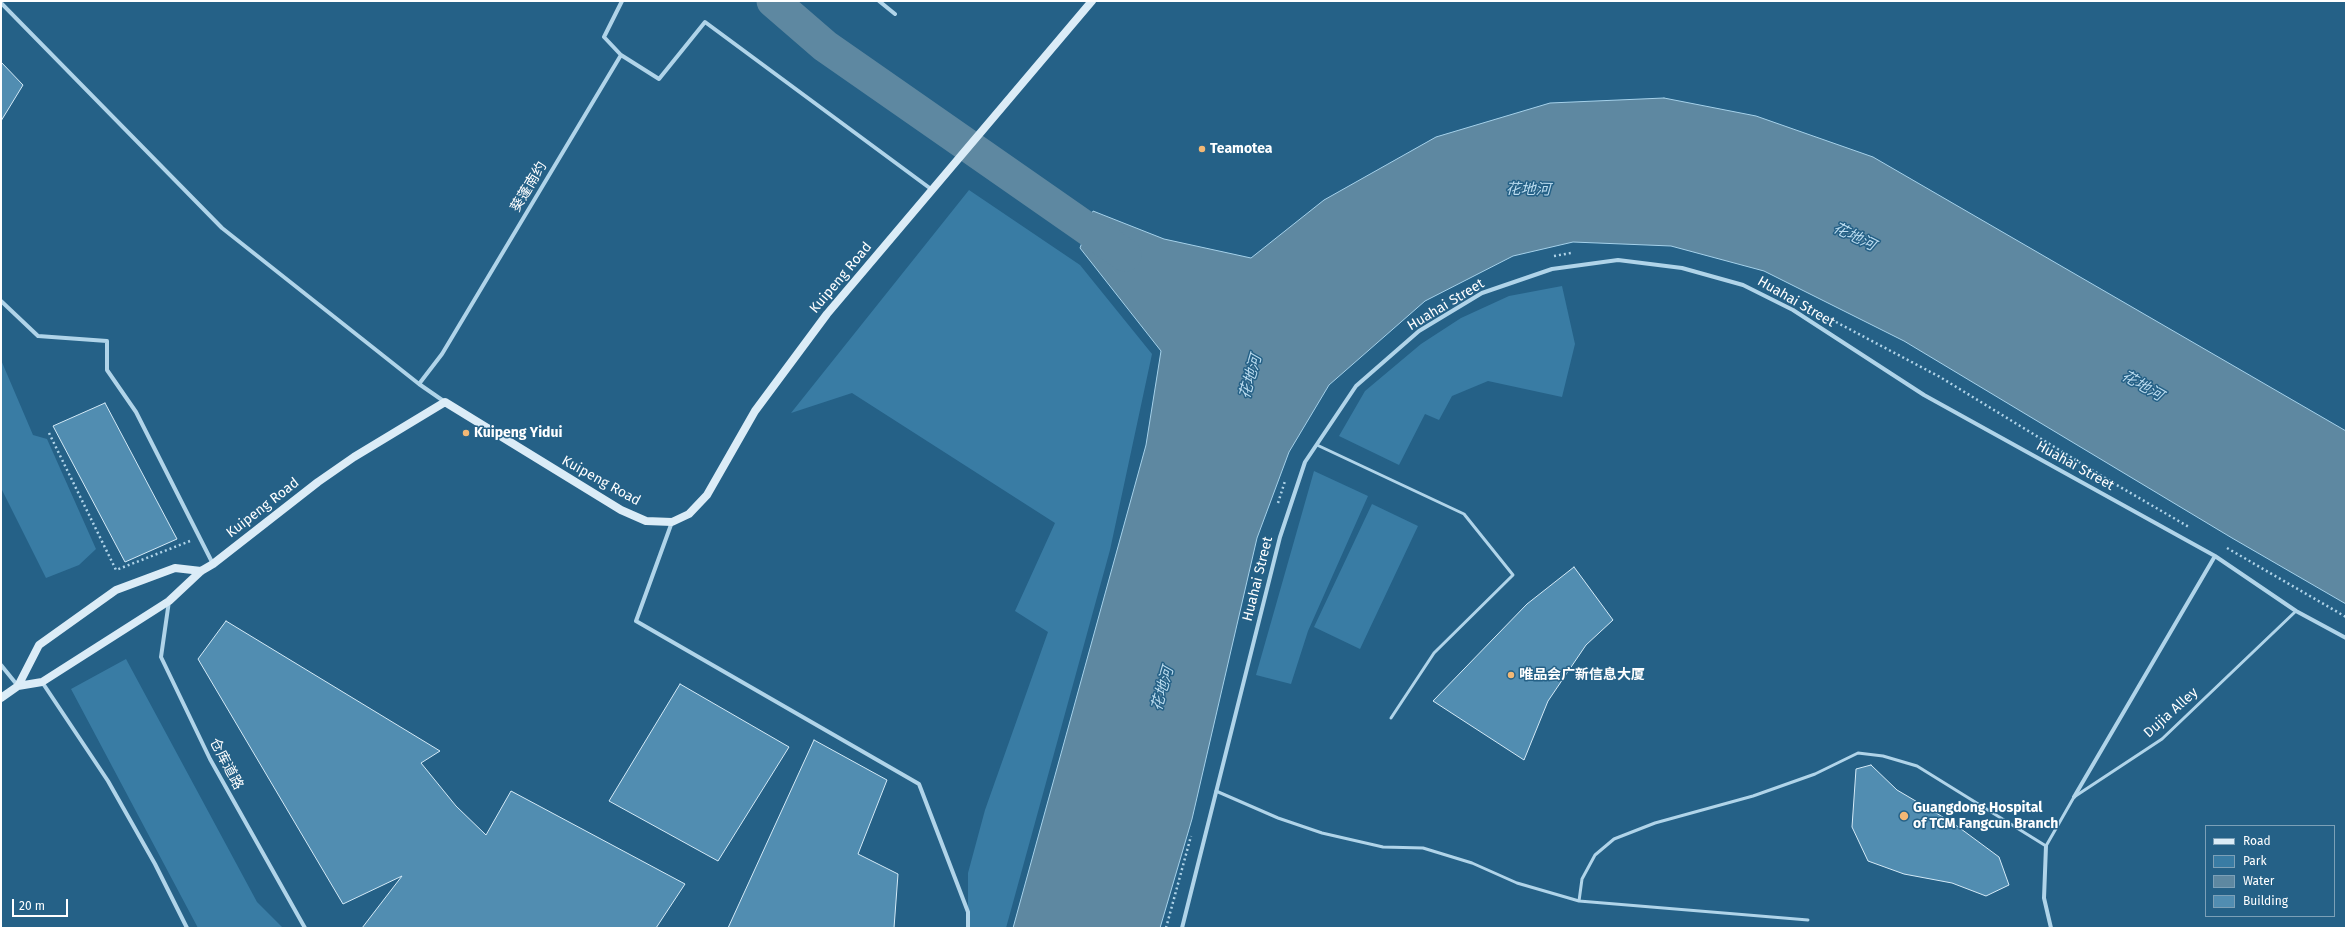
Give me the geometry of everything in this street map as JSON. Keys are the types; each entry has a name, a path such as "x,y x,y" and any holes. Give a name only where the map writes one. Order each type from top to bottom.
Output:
{"street":[{"path":"622,1 604,36 621,55 659,79 705,22 931,189"},
{"path":"879,1 895,14"},
{"name":"Kuipeng Road","path":"1,698 18,686 42,682 169,601 201,570 213,564 324,478 445,402 622,510 646,521 672,522 689,514 707,495 755,411 827,314 931,189 1092,1"},
{"path":"1,3 222,228 418,384 445,402"},
{"name":"葵蓬南约","path":"418,384 442,354 621,55"},
{"name":"Huahai Street","path":"1182,928 1280,537 1305,462 1356,386 1419,331 1482,293 1552,269 1618,260 1682,268 1743,285 1793,310 1924,395 2214,556 2296,611 2346,638"},
{"path":"1,302 38,336 107,341 107,370 136,412 213,564"},
{"path":"672,522 636,621 919,784 968,912 968,928"},
{"path":"2074,796 2214,556"},
{"name":"Kuipeng Road","path":"18,686 39,645 116,590 175,568 201,570"},
{"name":"仓库道路","path":"169,601 161,657 210,759 305,928"},
{"path":"1,665 18,686"},
{"path":"42,682 108,781 155,864 187,928"},
{"path":"2046,846 2044,898 2051,928"}],"lane":[{"path":"1317,445 1464,514 1513,575 1434,653 1391,718"},
{"name":"Dujia Alley","path":"2046,846 2074,796 2162,740 2296,611"},
{"path":"1579,901 1582,879 1595,855 1614,839 1655,823 1753,796 1815,774 1858,753 1883,756 1917,766 2046,846"},
{"path":"1216,791 1278,818 1322,833 1383,847 1423,848 1472,863 1517,884 1579,901 1808,920"}],"path":[{"path":"1546,258 1560,254 1576,253"},
{"path":"1829,319 1940,377 2115,484 2196,531"},
{"path":"49,433 116,570 200,537"},
{"path":"1276,510 1286,480"},
{"path":"2224,546 2346,617"},
{"path":"1166,928 1194,828"}],"green space":[{"path":"969,190 1080,265 1152,354 1110,550 1006,928 968,928 968,873 985,810 1048,632 1015,611 1055,523 852,393 791,413"},
{"path":"1562,286 1575,344 1562,397 1488,381 1452,396 1439,420 1425,414 1399,465 1339,436 1365,391 1421,344 1461,318 1509,296"},
{"path":"1,360 33,435 47,439 96,549 79,565 46,578 1,488"},
{"path":"1314,471 1368,496 1308,631 1291,684 1256,675"},
{"path":"1372,504 1418,526 1360,649 1314,627"},
{"path":"126,659 257,902 283,928 198,928 71,689"}],"water":[{"name":"花地河","path":"1664,98 1756,116 1873,157 2346,431 2346,604 2232,538 1904,341 1764,271 1671,246 1573,242 1513,256 1425,301 1329,385 1289,452 1257,538 1192,819 1160,928 1013,928 1146,445 1161,351 1080,248 1093,211 1164,239 1251,258 1324,200 1436,137 1550,103"}],"building":[{"path":"1,62 23,85 1,121"},
{"path":"105,403 177,539 125,562 53,426"},
{"name":"唯品会广新信息大厦","path":"1574,567 1613,620 1586,645 1548,701 1524,760 1433,701 1527,604"},
{"path":"226,621 440,751 421,763 456,806 486,835 511,791 685,884 656,928 362,928 402,876 343,904 198,659"},
{"path":"680,684 789,747 718,861 609,801"},
{"path":"814,740 887,780 858,854 898,874 894,928 728,928"},
{"path":"1871,765 1897,790 1953,823 1999,857 2009,885 1986,896 1952,883 1904,874 1868,861 1852,827 1856,769"}],"waterway":[{"path":"773,1 825,46 1125,255"}],"place":[{"name":"Teamotea","path":"1202,149"},
{"name":"Kuipeng Yidui","path":"466,433"},
{"name":"唯品会广新信息大厦","path":"1511,675"},
{"name":"Guangdong Hospital of TCM Fangcun Branch","path":"1904,816"}]}
